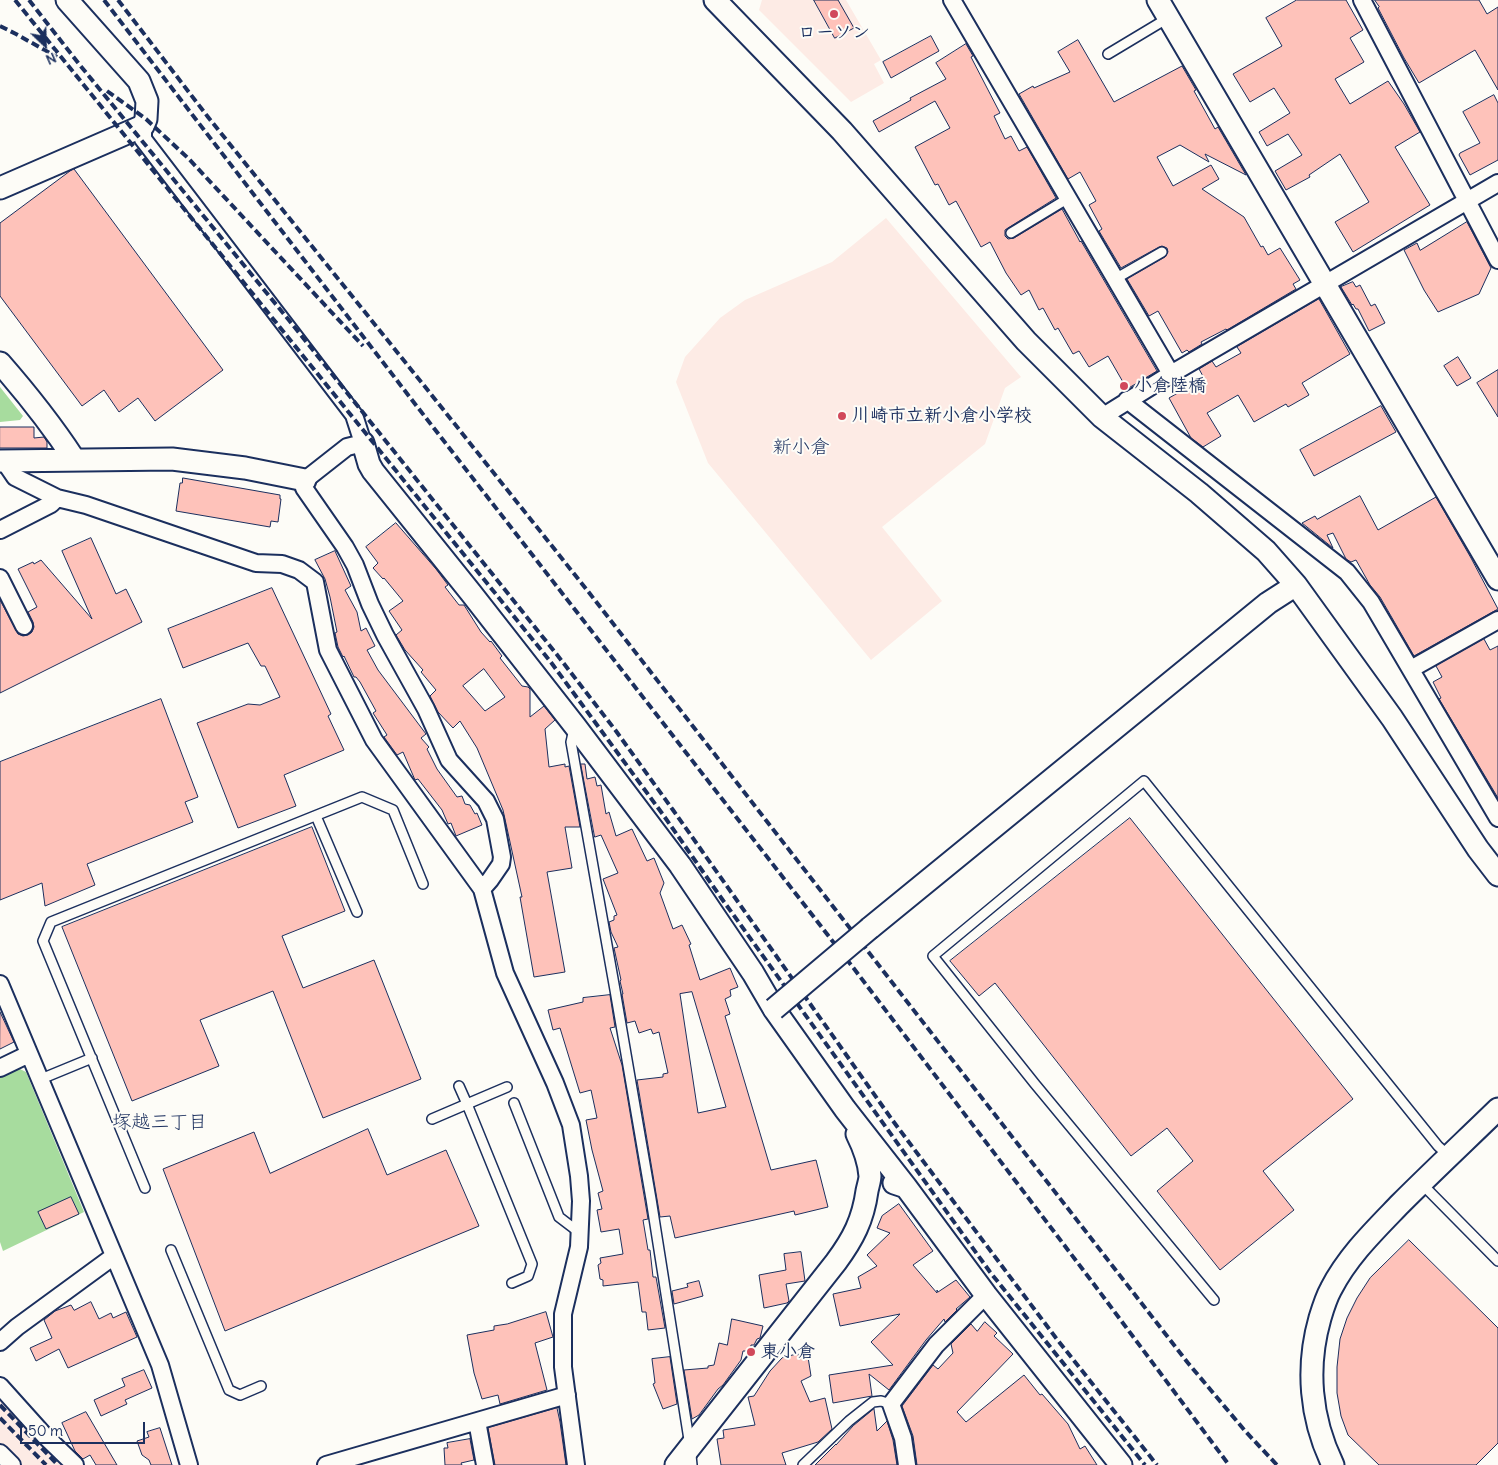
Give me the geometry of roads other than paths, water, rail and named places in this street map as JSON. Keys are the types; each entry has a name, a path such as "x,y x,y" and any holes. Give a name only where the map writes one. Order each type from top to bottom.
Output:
{"street":[{"path":"67,0 139,81 148,101 146,119 143,126 143,139 348,406 354,415 369,464 373,471 575,726 680,865 753,973 774,1010 845,1109 986,1295 1121,1465"},
{"path":"952,0 1171,374"},
{"path":"1158,0 1498,579"},
{"path":"1362,0 1498,260"},
{"path":"721,2 842,131 1026,341 1102,417 1198,493 1266,551 1296,585 1392,718 1478,849 1498,875"},
{"path":"0,188 143,126"},
{"path":"1102,417 1171,374 1498,183"},
{"path":"0,363 39,409 74,459"},
{"path":"1127,400 1347,572 1371,602 1498,818"},
{"path":"2,461 172,458 245,468 304,480 347,447 362,443"},
{"path":"2,461 15,476 57,498 86,505 256,563 282,564 299,570 315,582 328,650 374,740 482,889 505,973 572,1125 581,1193 580,1233 579,1247 563,1314 563,1367 576,1465"},
{"path":"304,480 304,488 345,547 355,565 370,604 426,708 449,760 486,801 495,819 502,857 501,864 482,889"},
{"path":"0,530 51,504 57,498"},
{"path":"0,578 24,626"},
{"path":"774,1010 877,922 1268,603 1296,585"},
{"path":"1411,669 1498,620"},
{"path":"0,984 160,1365 190,1465"},
{"path":"0,1068 29,1054"},
{"path":"676,1465 691,1456 846,1248 857,1229 863,1215 870,1176 863,1147 845,1109"},
{"path":"1333,1465 1318,1425 1312,1387 1315,1339 1329,1291 1364,1241 1498,1109"},
{"path":"870,1176 906,1187"},
{"path":"0,1342 17,1327 114,1256"},
{"path":"907,1465 903,1438 891,1404 936,1345 986,1295"},
{"path":"0,1386 44,1435 75,1465"},
{"path":"326,1465 567,1395"},
{"path":"477,1421 485,1465"},
{"path":"0,1453 12,1465"}],"lane":[{"path":"1108,54 1169,18"},
{"path":"1011,232 1067,199"},
{"path":"1115,279 1162,252"},
{"path":"575,726 570,742 651,1199 691,1456"},
{"path":"1214,1300 1035,1084 933,956 1144,781 1438,1146 1449,1157"},
{"path":"145,1188 43,942 51,922 362,797 393,810 423,884"},
{"path":"316,816 357,912"},
{"path":"41,1079 92,1058"},
{"path":"459,1086 532,1264 528,1276 512,1283"},
{"path":"432,1119 507,1086"},
{"path":"514,1103 559,1217 580,1233"},
{"path":"1421,1183 1498,1261"},
{"path":"171,1250 229,1390 240,1395 261,1386"},
{"path":"803,1465 872,1402 881,1401 891,1404"}],"railway":[{"path":"15,0 550,661 664,816 990,1272 1145,1465"},
{"path":"29,0 79,64 288,319 616,731 893,1121 1056,1338 1157,1465"},
{"path":"104,0 855,970 1229,1465"},
{"path":"118,0 208,117 587,590 1188,1363 1246,1432 1277,1465"},
{"path":"0,26 57,57"},
{"path":"107,91 146,119 189,159 363,346"},
{"path":"0,1405 58,1465"},
{"path":"0,1418 46,1465"}],"place":[{"name":"ローソン","path":"834,14"},
{"name":"小倉陸橋","path":"1124,386"},
{"name":"川崎市立新小倉小学校","path":"842,416"},
{"name":"東小倉","path":"751,1352"}],"district":[{"name":"新小倉","path":"801,448"},
{"name":"塚越三丁目","path":"160,1123"}]}
